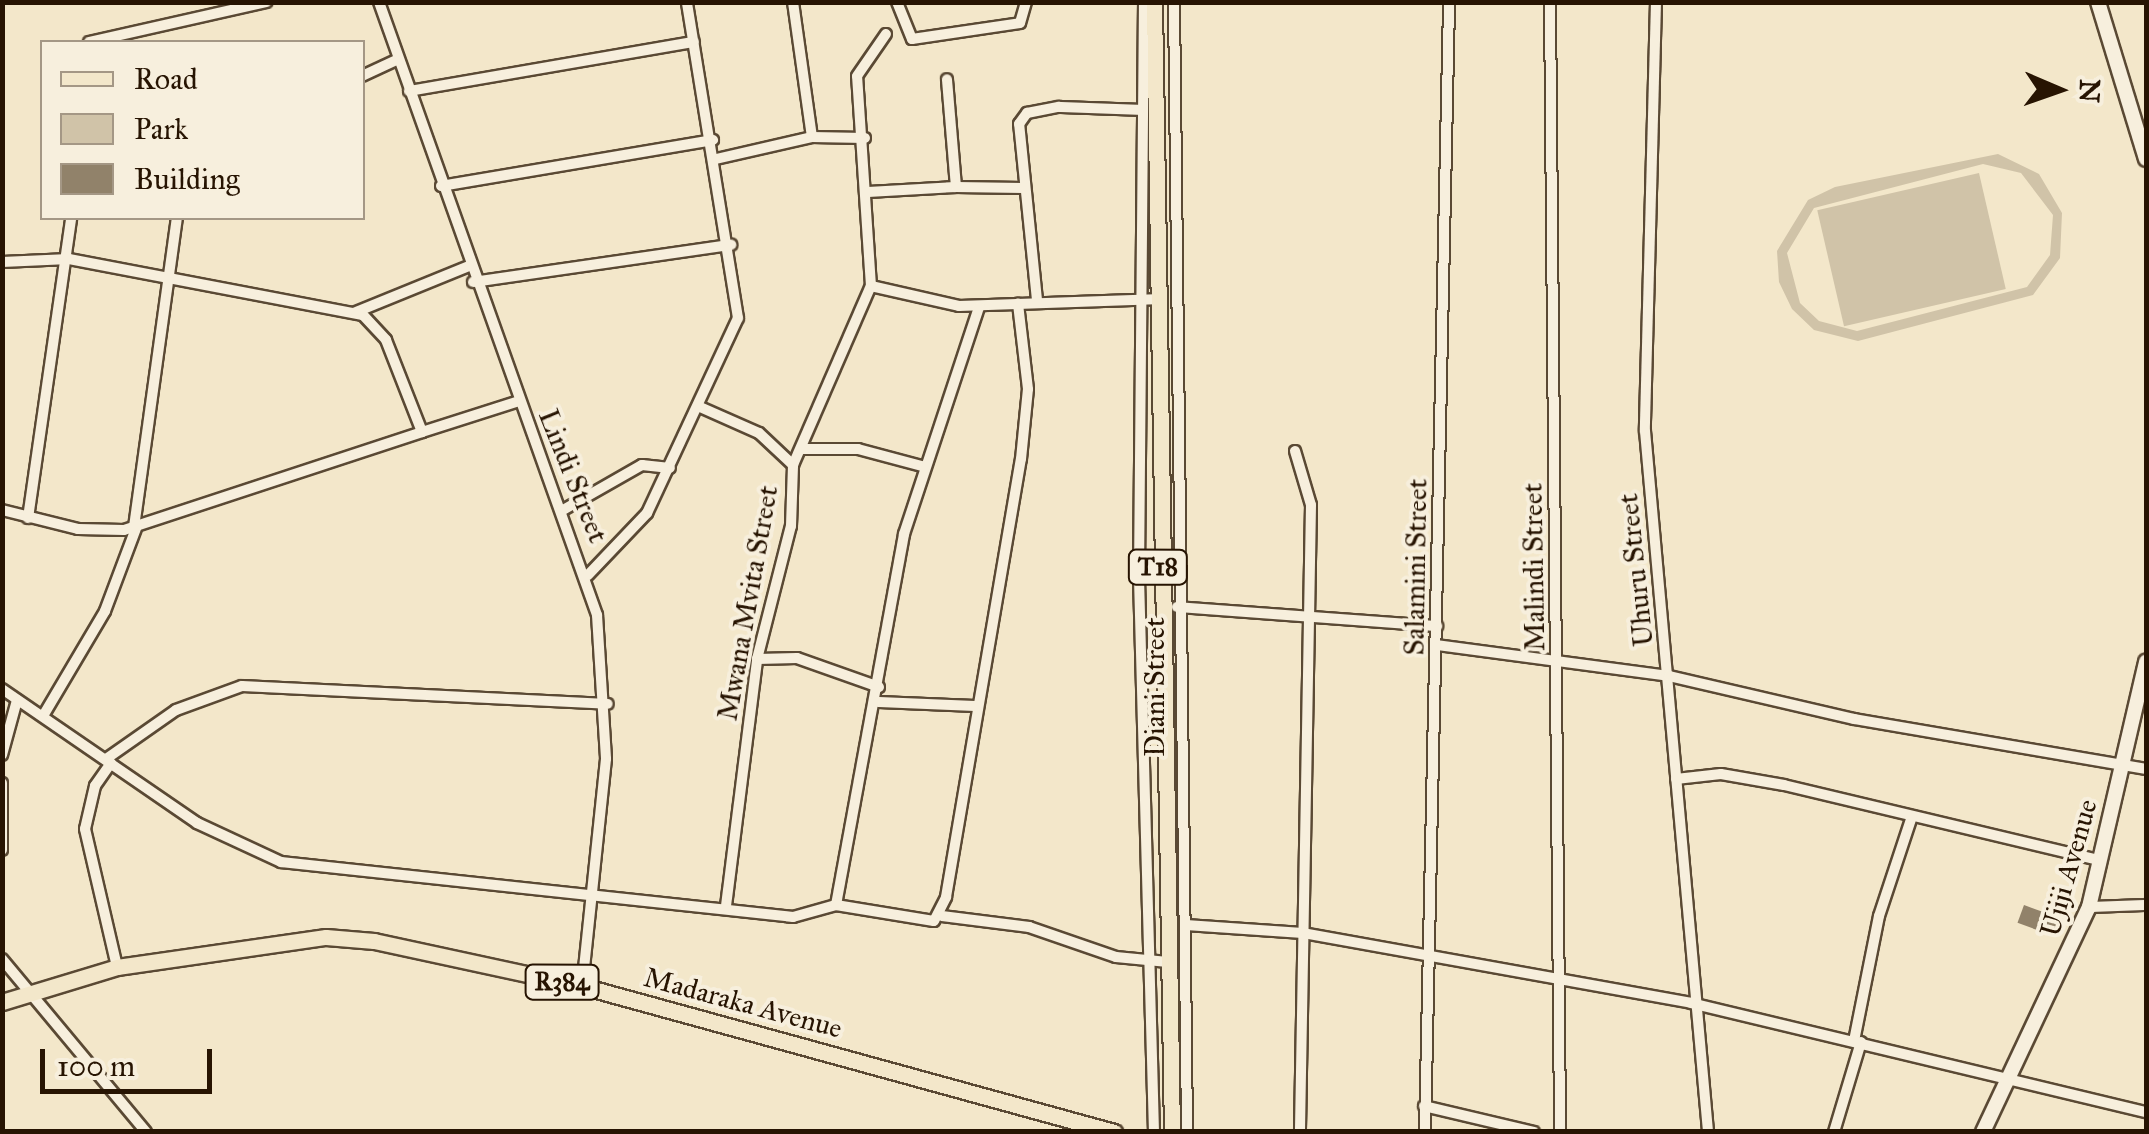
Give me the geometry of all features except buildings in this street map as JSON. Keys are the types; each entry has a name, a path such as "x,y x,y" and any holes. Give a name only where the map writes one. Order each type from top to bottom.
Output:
{"main road":[{"name":"T18","path":"1154,2 1160,962 1172,1132"},
{"path":"2098,2 2146,159"},
{"name":"Ujiji Avenue","path":"1983,1132 2089,907 2146,662"},
{"name":"Madaraka Avenue","path":"2,1002 117,967 326,937 582,986 1114,1132"}],"street":[{"path":"97,40 267,2"},
{"name":"Lindi Street","path":"378,2 473,282 588,574 608,704 596,897 582,986"},
{"path":"588,574 632,536 700,407 738,318 731,246 687,2"},
{"path":"792,2 812,138"},
{"path":"898,2 912,38 1020,23 1026,2"},
{"path":"1144,2 1138,110 1138,299 1160,962 1154,1132"},
{"name":"Diani Street","path":"1174,2 1177,607 1186,924 1186,1132"},
{"name":"Salamini Street","path":"1425,1132 1425,954 1437,645 1449,2"},
{"name":"Malindi Street","path":"1550,2 1560,1132"},
{"name":"Uhuru Street","path":"1656,2 1645,431 1670,676 1691,1003 1708,1132"},
{"name":"Mwana Mvita Street","path":"726,906 758,659 791,526 793,465 871,286 858,66 886,34"},
{"path":"409,91 694,42"},
{"path":"365,75 397,60"},
{"path":"947,79 956,186"},
{"path":"1036,300 1017,142 1027,113 1138,110"},
{"path":"716,159 812,138 864,138"},
{"path":"442,186 712,140"},
{"path":"868,192 956,186 1023,188"},
{"path":"28,518 69,259 71,220"},
{"path":"44,716 105,611 136,526 176,220"},
{"path":"473,282 731,246"},
{"path":"2,262 69,259 356,313 386,340 422,432"},
{"path":"356,313 469,266"},
{"path":"871,286 978,307 1036,300 1155,299"},
{"path":"942,916 1025,422 1018,304"},
{"path":"836,905 922,466 978,307"},
{"path":"2,510 78,529 136,526 519,401"},
{"path":"700,407 758,432 793,465"},
{"path":"801,449 846,447 922,466"},
{"path":"1294,451 1311,505 1300,1132"},
{"path":"563,510 642,465 670,468"},
{"path":"1177,607 1437,626"},
{"path":"1437,645 1670,676 1854,719 2146,769"},
{"path":"758,659 796,658 879,688"},
{"path":"117,967 85,829 94,786 108,761 176,710 242,686 608,704"},
{"path":"2,688 197,823 281,862 811,917 836,905 942,916 1029,928 1160,962"},
{"path":"2,756 18,700"},
{"path":"878,702 976,706"},
{"path":"1676,779 1721,774 2100,860"},
{"path":"2,783 2,850"},
{"path":"1834,1132 1857,1042 1879,916 1912,816"},
{"path":"2089,907 2146,905"},
{"path":"1186,924 1303,933 1691,1003 2146,1112"},
{"path":"2,959 146,1132"},
{"path":"1424,1106 1534,1132"}],"green space":[{"path":"1998,154 2039,174 2062,213 2060,258 2033,295 1858,341 1814,330 1792,309 1779,282 1777,251 1808,200 1835,187","holes":["1983,164 2021,173 2053,215 2050,255 2027,287 1857,331 1819,321 1800,303 1787,253 1814,208"]},
{"path":"1979,173 2006,289 1844,326 1817,210"}]}
